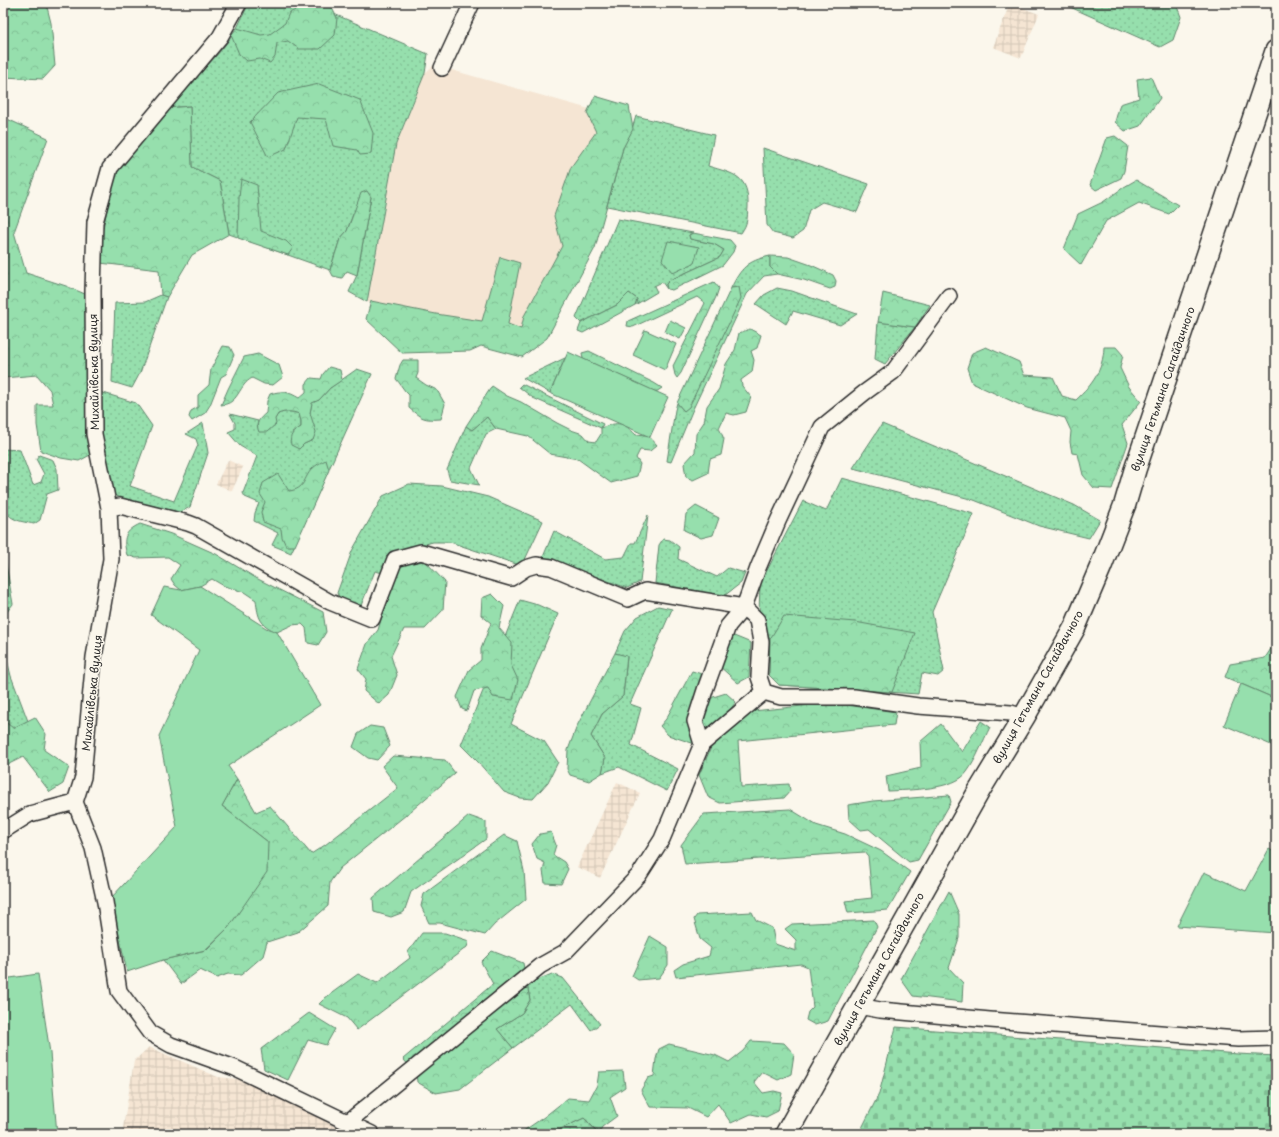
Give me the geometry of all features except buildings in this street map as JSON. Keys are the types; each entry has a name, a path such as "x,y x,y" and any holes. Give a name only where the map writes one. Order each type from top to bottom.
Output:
{"main road":[{"name":"вулиця Гетьмана Сагайдачного","path":"786,1134 979,791 1024,717 1075,627 1117,525 1276,51"}],"street":[{"name":"Михайлівська вулиця","path":"75,802 83,777 94,656 111,559 109,508 94,434 93,291 95,222 110,168 220,37 239,3"},
{"path":"442,68 472,3"},
{"path":"702,744 695,721 728,626 744,607 758,568 775,528 822,427 893,372 949,296"},
{"path":"109,508 120,506 196,526 330,602 372,619 395,559 420,552 511,578 526,568 536,565 551,567 628,599 645,591 744,607 757,620 761,642 759,677 764,692"},
{"path":"764,692 781,697 854,697 918,706 1011,713 1024,717"},
{"path":"348,1122 540,966 565,952 639,875 662,839 702,744 764,692"},
{"path":"3,831 30,814 75,802 95,856 105,902 119,991 150,1033 171,1045 235,1068 372,1134"},
{"path":"858,1006 880,1010 1029,1023 1238,1039 1276,1038"}],"shaded area":[{"path":"1010,3 1039,14 1021,58 993,47"},
{"path":"434,65 628,120 535,346 367,302 396,144 425,73"},
{"path":"228,460 243,467 232,491 216,484"},
{"path":"617,782 640,793 600,878 577,867"},
{"path":"149,1047 218,1077 246,1080 350,1134 122,1134 134,1061"}],"green space":[{"path":"3,3 46,3 51,23 55,66 43,79 3,77"},
{"path":"249,3 308,3 428,54 425,73 396,144 367,302 349,292 357,275 371,197 353,214 347,231 340,239 330,270 229,234 220,181 192,167 190,106 168,108 230,39"},
{"path":"311,3 324,3 332,8 337,18 335,35 320,49 299,49 288,41 277,43 275,57 270,63 260,59 247,61 239,54 231,35 237,28 261,35 270,34 285,23 289,13"},
{"path":"1061,3 1171,3 1177,6 1181,17 1173,40 1160,47"},
{"path":"1151,77 1160,98 1140,126 1125,131 1115,122 1120,104 1139,98 1137,79"},
{"path":"319,84 360,100 373,133 371,154 360,155 357,150 333,146 326,119 297,117 286,149 268,157 250,122 278,93"},
{"path":"595,96 629,106 633,129 623,148 595,248 547,338 522,357 481,346 470,351 402,353 366,319 371,301 436,314 482,321 500,257 520,263 508,324 521,329 524,316 562,246 554,216 571,167 596,132 587,113"},
{"path":"190,106 192,167 220,181 229,234 192,255 167,297 161,295 159,270 100,263 98,251 115,173 168,108"},
{"path":"636,116 714,135 708,166 732,174 743,182 746,188 748,196 747,218 746,224 741,233 607,206 623,148"},
{"path":"3,117 48,138 14,232 26,273 85,294 88,417 92,454 79,461 61,458 41,451 37,425 37,405 53,405 50,390 37,375 3,378"},
{"path":"1115,136 1128,146 1124,171 1121,178 1096,190 1090,185 1107,138"},
{"path":"763,148 869,184 857,212 822,202 809,210 803,231 793,238 773,233 767,225"},
{"path":"241,179 257,185 261,231 286,241 293,248 288,255 238,238"},
{"path":"1136,180 1178,205 1169,214 1139,203 1106,221 1081,265 1064,249 1078,214 1103,202"},
{"path":"367,191 371,197 357,275 347,271 342,278 333,276 330,270 340,239 347,231 361,193"},
{"path":"618,219 693,233 689,235 690,239 714,244 724,250 720,257 670,280 666,284 667,289 662,282 654,286 657,292 635,305 637,299 629,293 617,305 581,323 576,318"},
{"path":"693,233 730,240 735,246 733,252 723,265 672,290 667,289 666,284 670,280 720,257 724,250 714,244 690,239 689,235"},
{"path":"668,241 699,247 694,263 673,273 662,260"},
{"path":"770,256 770,267 777,274 764,276 747,294 693,409 671,462 667,461 677,403 684,411 739,287 731,288 738,275 746,266 756,260"},
{"path":"770,256 788,257 833,275 836,281 835,287 830,289 804,280 777,274 770,267"},
{"path":"714,282 719,288 716,297 681,373 677,378 673,366 705,303 697,297 633,327 627,326 628,321"},
{"path":"739,287 741,298 689,407 684,411 677,403 731,288"},
{"path":"777,288 792,291 857,314 840,325 793,311 786,324 756,304 764,295"},
{"path":"629,293 637,299 635,305 583,333 578,331 581,323 617,305"},
{"path":"883,293 930,305 915,327 878,322"},
{"path":"161,295 167,297 140,373 132,388 112,382 115,303 145,302"},
{"path":"670,320 686,328 680,339 665,332"},
{"path":"878,322 915,327 885,364 875,359"},
{"path":"750,329 761,335 757,348 751,351 754,360 752,372 741,380 742,386 751,397 746,412 734,415 726,413 719,428 724,439 721,455 710,459 708,473 693,480 686,477 684,464 695,452 696,434 704,422 707,406 719,389 726,364 735,350 739,333"},
{"path":"645,330 676,344 665,370 633,355"},
{"path":"223,346 230,347 234,355 226,374 221,377 210,405 205,413 192,421 189,417 191,411 198,407 198,395 209,385 211,369"},
{"path":"986,347 1019,362 1024,375 1053,377 1062,396 1076,400 1096,377 1103,356 1104,347 1116,347 1123,355 1120,368 1129,387 1141,401 1122,425 1128,443 1112,489 1094,488 1083,475 1078,454 1072,453 1070,442 1071,431 1065,418 1027,408 972,383 967,368 972,353"},
{"path":"589,351 662,388 656,392 583,359 582,353"},
{"path":"568,352 668,397 650,437 550,393"},
{"path":"258,354 279,365 283,377 273,385 264,384 252,378 245,384 233,401 221,405 244,357"},
{"path":"565,358 550,393 523,378"},
{"path":"403,360 418,360 418,373 416,378 437,390 445,404 441,419 424,418 409,408 409,395 396,379"},
{"path":"329,367 340,370 342,380 330,388 319,400 312,403 310,413 316,432 313,440 304,444 299,449 291,445 292,434 301,427 301,421 299,414 291,412 283,412 278,414 275,419 276,424 267,432 259,432 257,426 260,419 266,413 267,401 270,394 285,392 299,398 306,392 306,384 311,378 321,379"},
{"path":"357,369 372,374 291,553 272,545 278,533 254,521 259,503 245,497 243,493 257,456 240,446 228,432 235,429 235,423 230,414 258,421 257,426 275,419 278,414 281,413 291,412 299,414 301,427 292,433 299,449 304,444 313,440 310,413 312,402 319,400 330,388"},
{"path":"522,384 603,424 601,428 533,398 519,387"},
{"path":"492,386 507,396 521,402 557,423 583,434 589,441 596,442 601,434 601,428 612,424 620,424 628,427 636,435 648,436 657,445 650,451 640,450 636,458 640,464 637,476 611,483 578,459 550,454 528,436 496,429 487,417 472,430 466,426"},
{"path":"97,391 136,403 152,426 130,486 174,501 198,445 196,439 186,434 203,423 208,453 190,507 175,515 113,495 96,430"},
{"path":"487,417 496,429 486,434 471,468 479,485 450,480 447,470 466,426 472,430"},
{"path":"882,424 1074,505 1100,520 1089,538 1039,526 974,500 853,468"},
{"path":"3,449 20,450 33,485 41,482 44,474 36,459 39,455 53,460 57,469 58,490 47,494 40,520 34,524 12,518 3,507"},
{"path":"326,460 329,470 295,546 286,546 282,537 281,529 263,522 261,512 265,502 260,494 263,483 278,474 289,491 294,490 304,483 312,469"},
{"path":"842,478 974,514 932,612 944,671 938,676 922,673 918,694 779,685 769,675 770,639 759,613 760,584 803,501 826,511"},
{"path":"409,484 442,486 488,497 543,521 522,566 450,542 433,542 407,549 387,574 375,571 360,608 341,601 337,593 352,551 383,496"},
{"path":"696,506 719,518 713,535 701,538 684,530 686,514"},
{"path":"648,515 640,582 627,588 543,557 554,531 605,559 624,557 631,543 635,543"},
{"path":"140,524 171,534 216,554 256,578 323,612 326,632 318,645 308,643 306,628 302,624 292,625 277,632 267,627 263,624 259,616 256,600 244,592 224,586 212,579 200,586 181,590 171,579 180,565 168,557 136,558 127,555 125,544 126,536 131,529"},
{"path":"663,539 670,540 679,547 678,559 717,577 728,568 745,573 741,583 724,596 655,583 659,545"},
{"path":"3,547 13,604 3,617"},
{"path":"425,561 445,582 443,610 425,629 404,629 391,656 397,675 389,695 379,704 364,691 366,679 358,669 367,644 378,630 391,581 403,564"},
{"path":"200,586 266,628 277,632 320,705 228,766 237,779 222,806 268,842 267,872 228,928 205,950 163,960 127,972 111,898 177,827 159,736 199,650 151,615 164,587 181,590"},
{"path":"492,594 504,606 499,628 512,643 511,665 518,680 513,700 493,697 488,688 474,691 467,711 462,709 457,697 469,670 481,660 481,649 491,623 481,615 482,598"},
{"path":"520,600 538,605 558,614 511,724 544,741 558,762 548,782 533,799 520,798 504,792 461,745"},
{"path":"658,606 672,609 630,704 641,708 631,745 678,769 667,791 619,767 602,773 605,758 591,736 602,714 623,696 627,657 615,653 625,631 637,617"},
{"path":"784,616 855,622 915,633 892,692 779,685 769,675 770,639"},
{"path":"734,636 751,643 749,677 738,683 718,665"},
{"path":"1276,641 1276,699 1225,677 1230,664 1265,658"},
{"path":"3,643 11,676 34,737 3,751"},
{"path":"615,653 627,656 623,696 602,714 591,736 605,758 602,773 589,781 570,775 567,769 568,750 577,726"},
{"path":"692,671 705,675 710,698 726,693 736,702 718,725 695,744 668,735 660,726 666,719"},
{"path":"1241,684 1276,699 1276,747 1224,725"},
{"path":"832,703 896,712 894,725 738,741 741,787 789,784 790,791 784,798 720,803 708,797 699,775 713,743 753,711"},
{"path":"35,717 46,734 44,750 69,767 63,784 50,792 23,757 3,767 3,720 13,728"},
{"path":"981,721 990,727 973,762 961,778 942,786 888,791 886,776 921,768 920,742 941,724 962,752"},
{"path":"370,726 383,728 390,746 377,760 368,758 353,747 358,734"},
{"path":"393,756 445,760 455,773 411,811 340,868 330,882 328,906 298,932 267,942 263,956 241,975 228,974 217,978 200,970 181,984 163,960 206,950 228,928 244,904 268,842 222,806 237,779 256,812 270,806 311,854 325,845 398,788 382,766"},
{"path":"949,795 951,802 918,860 909,862 869,829 861,830 849,819 848,805 873,801"},
{"path":"790,809 816,825 845,834 881,851 910,872 888,910 848,913 845,901 872,898 868,856 865,852 685,864 681,845 704,814"},
{"path":"469,816 486,822 486,839 411,892 404,912 391,917 374,912 373,898"},
{"path":"551,832 556,845 553,855 564,862 568,869 561,884 545,883 543,871 545,863 537,859 532,844 540,834"},
{"path":"504,835 517,841 524,871 526,899 495,924 485,935 440,923 429,923 421,906 424,894"},
{"path":"1269,849 1276,853 1276,933 1177,926 1204,872 1246,891"},
{"path":"949,891 959,914 959,938 949,968 963,983 962,1002 913,996 901,979"},
{"path":"752,912 756,920 772,928 775,944 796,951 796,940 785,929 792,924 874,920 877,927 828,1021 815,1025 806,1020 808,1012 813,1007 808,967 801,964 676,977 674,970 683,964 709,956 711,948 700,939 694,919 697,915"},
{"path":"422,933 445,933 469,941 467,947 357,1030 347,1018 319,1004 358,974 377,983 410,958 408,952"},
{"path":"650,936 668,947 668,965 659,978 638,980 632,976"},
{"path":"492,951 523,963 530,1000 522,1013 497,1029 513,1048 460,1089 436,1093 417,1082 416,1073 403,1059 493,984 481,962"},
{"path":"38,974 50,1053 57,1134 3,1134 3,979"},
{"path":"552,974 563,978 600,1024 591,1030 572,1004 513,1048 497,1029 522,1013 530,1000 527,984"},
{"path":"309,1013 335,1029 326,1045 308,1040 288,1080 264,1069 261,1049"},
{"path":"896,1027 1276,1056 1276,1134 859,1134 879,1094"},
{"path":"751,1041 784,1043 794,1054 791,1074 778,1080 762,1072 754,1082 763,1093 774,1091 782,1093 778,1111 766,1117 751,1114 731,1123 718,1104 706,1117 688,1108 650,1107 641,1090 648,1078 654,1076 659,1049 669,1044 715,1055 729,1062 743,1051"},
{"path":"623,1071 625,1087 610,1097 617,1116 602,1127 599,1133 584,1118 550,1134 519,1134 568,1098 589,1100 597,1085 599,1072"},
{"path":"584,1118 599,1134 553,1134 554,1132"}]}
